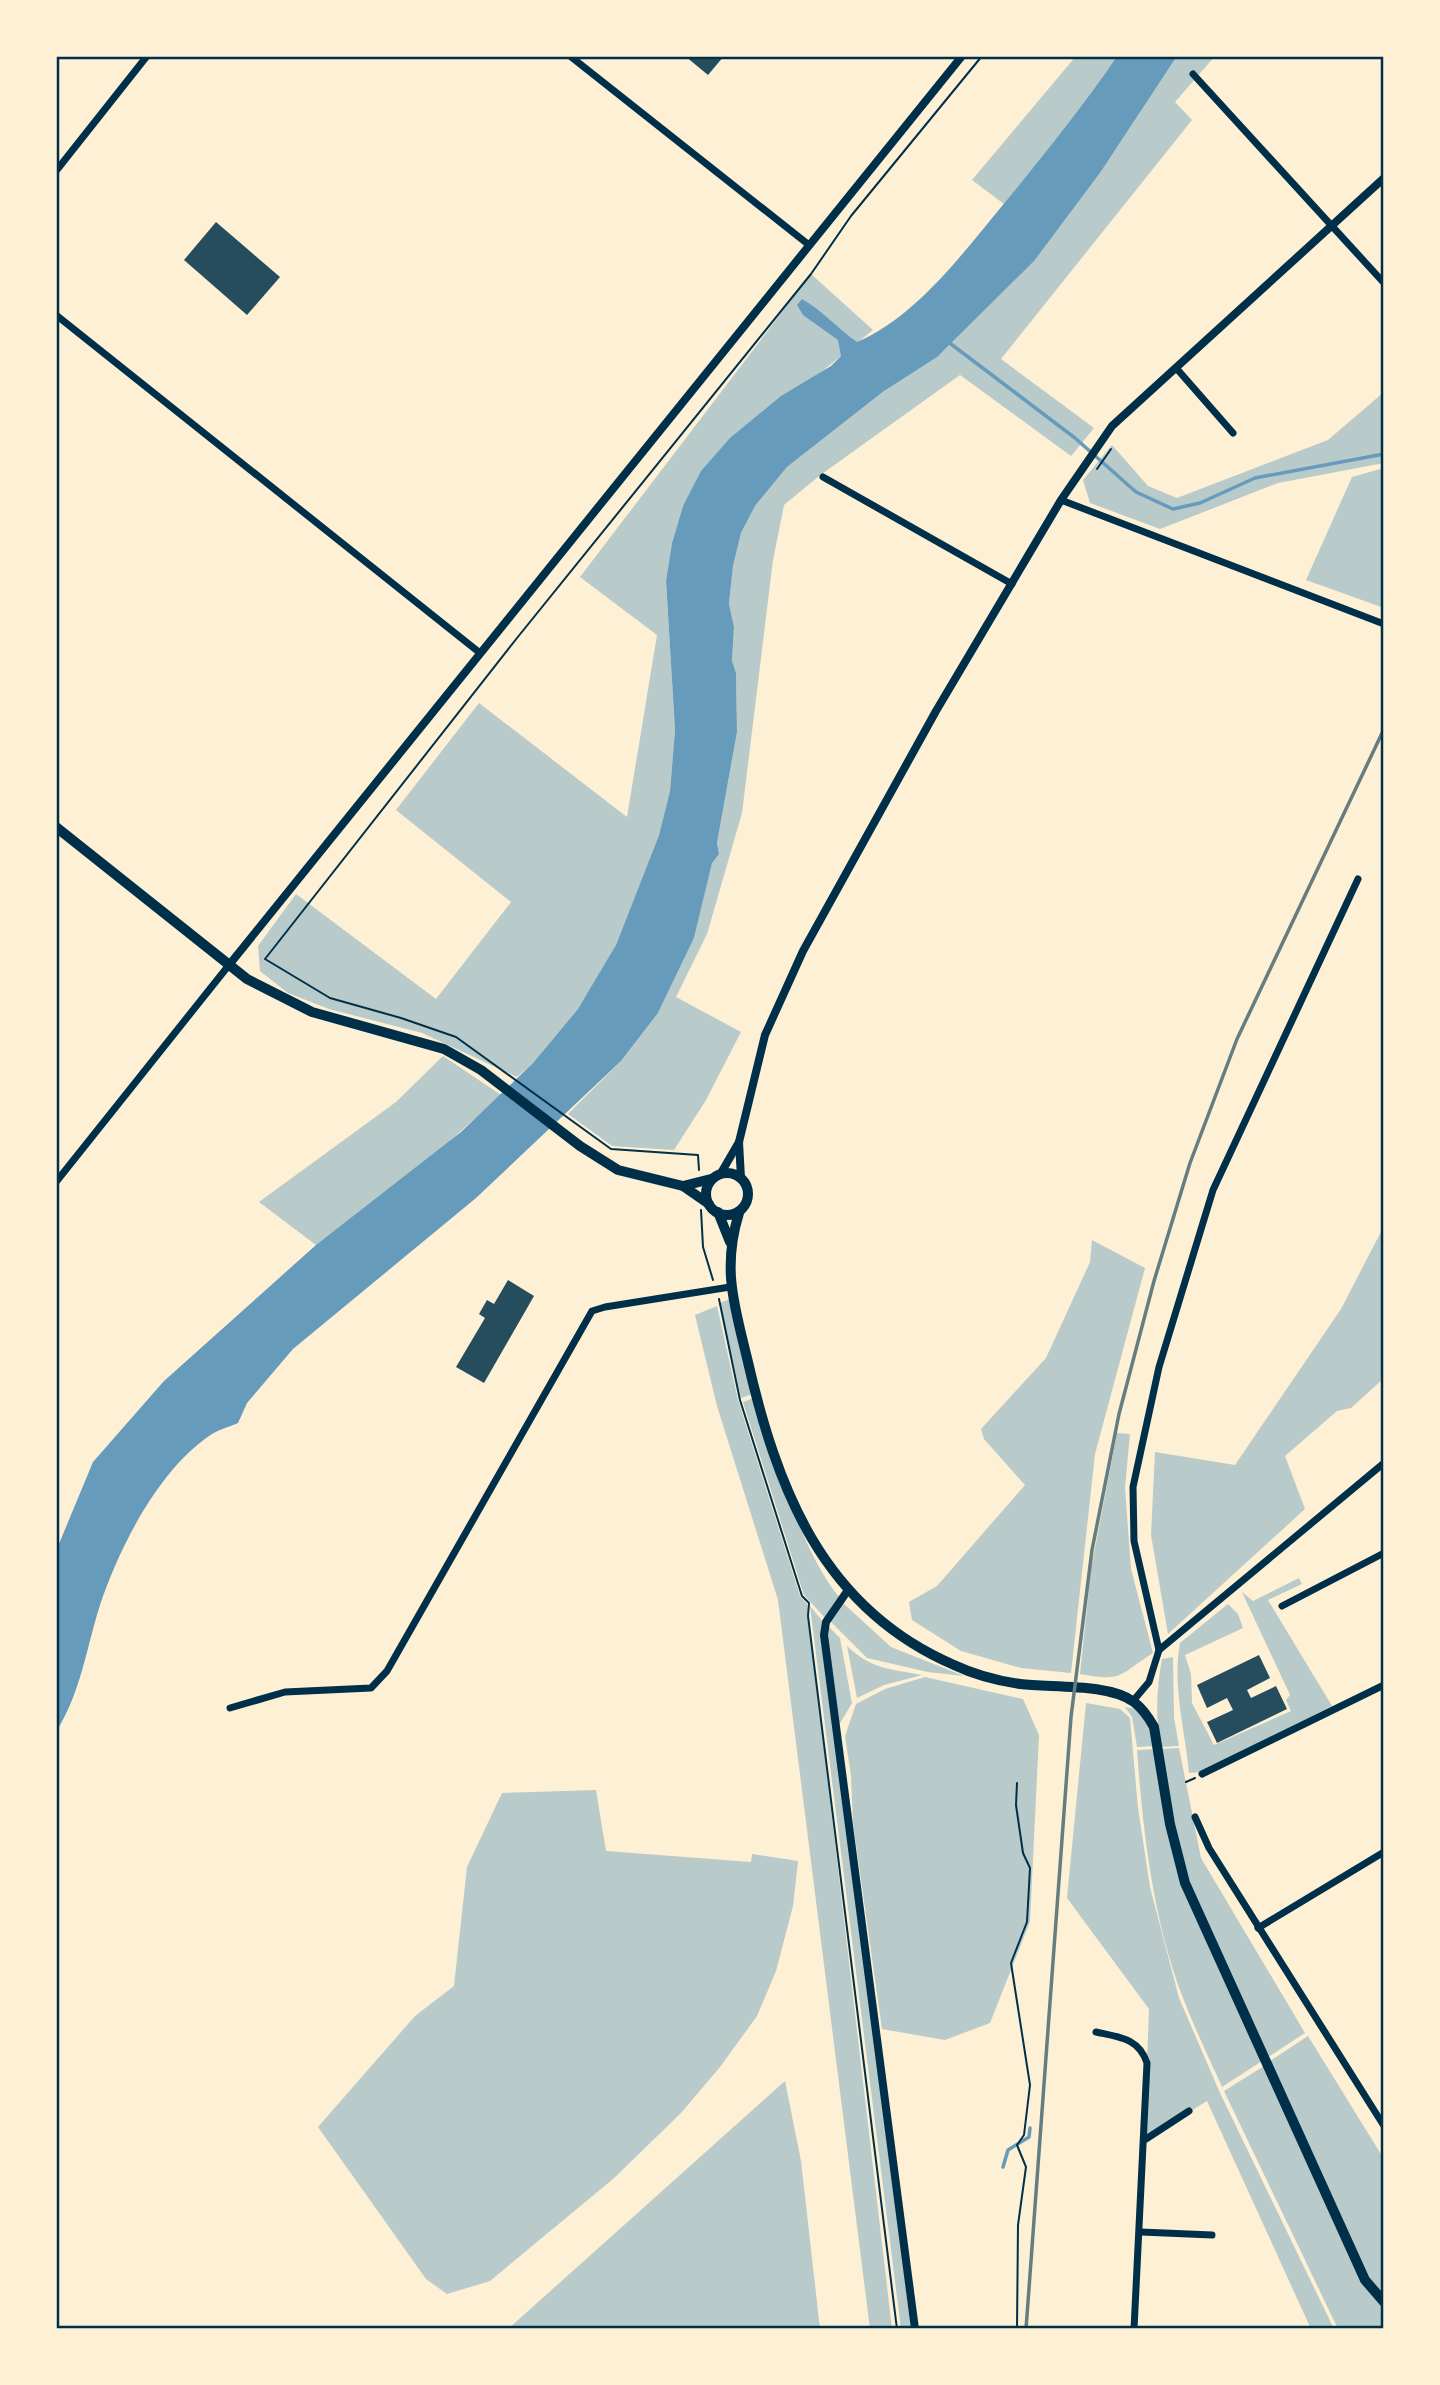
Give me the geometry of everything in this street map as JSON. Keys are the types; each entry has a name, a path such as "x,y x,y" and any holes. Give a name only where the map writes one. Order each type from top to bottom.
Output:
{"main road":[{"path":"56,827 247,979 312,1012 444,1049 481,1070 580,1146 618,1170 683,1186 718,1212 730,1216 746,1207 748,1198 741,1178 733,1173 721,1173 711,1179 683,1186"},
{"path":"704,1201 711,1179"},
{"path":"718,1212 730,1242"},
{"path":"739,1213 730,1242 730,1287 755,1395 782,1479 802,1526 848,1590 898,1635 956,1667 1057,1687 1088,1689 1133,1701 1154,1727 1170,1824 1185,1882 1365,2280 1384,2302"}],"street":[{"path":"56,171 147,56"},
{"path":"570,56 808,245"},
{"path":"56,1182 962,56"},
{"path":"1193,74 1384,283"},
{"path":"721,1173 739,1142 765,1035 803,951 936,710 1061,500 1112,426 1384,178"},
{"path":"56,315 480,653"},
{"path":"1177,369 1233,433"},
{"path":"823,477 1012,584"},
{"path":"1061,500 1384,624"},
{"path":"1133,1701 1149,1682 1159,1650 1134,1541 1133,1487 1159,1367 1213,1190 1358,879"},
{"path":"739,1142 741,1178"},
{"path":"230,1708 285,1692 371,1688 387,1671 592,1311 717,1292 730,1287"},
{"path":"1159,1650 1384,1463"},
{"path":"1282,1606 1384,1553"},
{"path":"848,1590 826,1622 824,1635 915,2329"},
{"path":"1202,1774 1384,1685"},
{"path":"1195,1817 1209,1847 1258,1928 1384,2126"},
{"path":"1258,1928 1384,1852"},
{"path":"1096,2032 1132,2041 1145,2056 1146,2139 1134,2329"},
{"path":"1146,2139 1189,2111"},
{"path":"1141,2232 1212,2235"}],"path":[{"path":"699,1182 698,1155 611,1149 456,1037 401,1017 330,998 265,959 517,638 811,274 851,216 982,56"},
{"path":"1097,468 1111,449"},
{"path":"704,1201 703,1247 717,1292 740,1400 802,1596 809,1603 809,1629 897,2329"},
{"path":"1017,1783 1016,1805 1023,1853 1030,1868 1027,1922 1011,1963 1030,2085 1024,2136 1017,2146 1026,2167 1018,2225 1017,2329"}],"shaded area":[{"path":"1076,56 1117,56 1080,110 1004,204 972,180"},
{"path":"1177,56 1215,56 1175,102 1192,120 1001,359 1094,428 1071,456 960,375 819,476 784,505 773,560 742,813 707,934 676,997 741,1032 706,1100 674,1150 612,1146 568,1114 621,1061 658,1013 694,938 712,862 719,854 717,843 737,732 736,673 732,662 734,627 729,604 733,566 741,533 755,506 787,467 884,391 945,349 1102,170"},
{"path":"811,274 873,330 815,377 683,506 672,543 666,581 675,730 670,791 659,835 616,945 578,1009 533,1063 517,1077 422,1033 329,1009 288,993 260,971 258,946 296,894 436,999 511,902 396,810 479,703 627,817 657,635 580,577"},
{"path":"1384,392 1384,463 1278,483 1160,529 1090,503 1083,480 1112,445 1148,486 1177,498 1328,440"},
{"path":"1384,468 1384,608 1306,580 1352,477"},
{"path":"443,1056 501,1095 434,1155 316,1245 259,1202 396,1102"},
{"path":"1384,1226 1384,1378 1351,1408 1337,1411 1285,1456 1305,1509 1168,1634 1151,1535 1155,1452 1235,1465 1341,1309"},
{"path":"1092,1240 1145,1268 1095,1454 1071,1673 1021,1668 961,1651 912,1620 909,1602 937,1586 1025,1485 984,1439 981,1429 1046,1358 1090,1262"},
{"path":"737,1296 753,1394 741,1398 720,1303"},
{"path":"717,1306 738,1400 800,1596 807,1604 892,2329 870,2329 778,1600 717,1406 695,1315"},
{"path":"754,1398 801,1530 826,1579 840,1598 826,1619 804,1595 743,1402"},
{"path":"1117,1433 1130,1434 1125,1488 1131,1569 1153,1653 1120,1675 1105,1677 1080,1674 1091,1569"},
{"path":"1299,1578 1302,1584 1268,1600 1332,1706 1200,1772 1189,1773 1178,1691 1180,1643 1228,1604 1238,1614 1243,1628 1185,1655 1191,1674 1192,1703 1214,1745 1291,1711 1286,1700 1290,1695 1242,1592 1253,1601"},
{"path":"843,1603 891,1647 964,1676 928,1672 867,1658 830,1621"},
{"path":"810,1606 824,1623 911,2329 901,2329"},
{"path":"827,1625 840,1638 852,1703 839,1725 826,1640"},
{"path":"847,1646 873,1664 922,1675 884,1685 857,1698"},
{"path":"1173,1657 1174,1718 1179,1746 1160,1747 1157,1703 1160,1671 1162,1659"},
{"path":"925,1677 1023,1699 1039,1735 1030,1922 990,2023 945,2040 882,2029 853,1823 851,1776 845,1736 856,1704 885,1689"},
{"path":"1086,1703 1120,1709 1130,1718 1138,1808 1150,1887 1179,1998 1220,2093 1334,2329 1311,2329 1207,2101 1144,2140 1149,2009 1067,1898"},
{"path":"1125,1707 1136,1709 1152,1727 1156,1746 1137,1747 1132,1717"},
{"path":"1179,1748 1201,1858 1305,2033 1265,2059 1187,1882 1160,1749"},
{"path":"1158,1749 1184,1883 1262,2061 1222,2087 1183,1998 1164,1938 1151,1876 1137,1750"},
{"path":"596,1790 606,1851 751,1862 752,1854 798,1861 793,1906 776,1971 757,2016 720,2067 681,2113 613,2179 490,2281 447,2294 426,2279 318,2127 415,2016 454,1986 467,1867 502,1793"},
{"path":"1308,2036 1384,2159 1384,2300 1367,2279 1267,2063"},
{"path":"1264,2066 1364,2281 1384,2306 1384,2329 1338,2329 1224,2091"},
{"path":"785,2081 801,2161 820,2329 508,2329"}],"water":[{"path":"1117,56 1177,56 1102,170 1034,261 937,357 884,391 787,467 755,506 741,533 733,566 729,604 734,627 732,661 736,673 737,732 717,843 719,854 712,863 694,938 658,1013 621,1061 476,1198 293,1349 247,1403 238,1423 209,1436 173,1469 142,1512 118,1559 100,1605 77,1686 56,1732 56,1551 93,1462 164,1381 316,1245 461,1132 533,1063 578,1009 616,945 659,835 670,791 675,730 666,581 672,543 683,506 701,471 730,438 781,396 831,366 841,356 838,340 803,315 797,305 802,299 857,342 900,316 939,280 975,239 1064,130"}],"building":[{"path":"685,56 724,56 708,75"},
{"path":"216,222 280,277 247,315 184,260"},
{"path":"508,1280 534,1296 484,1383 456,1367 485,1318 479,1314 487,1300 494,1304"},
{"path":"1259,1655 1270,1678 1247,1690 1251,1698 1276,1686 1287,1709 1217,1743 1207,1722 1233,1710 1227,1698 1207,1708 1197,1685"}],"waterway":[{"path":"947,341 1075,438 1136,492 1173,509 1200,503 1255,478 1384,454"},
{"path":"1003,2167 1008,2150 1029,2137 1030,2128"}],"railway":[{"path":"1026,2329 1071,1717 1092,1550 1119,1414 1154,1281 1190,1163 1237,1039 1384,729"}]}
